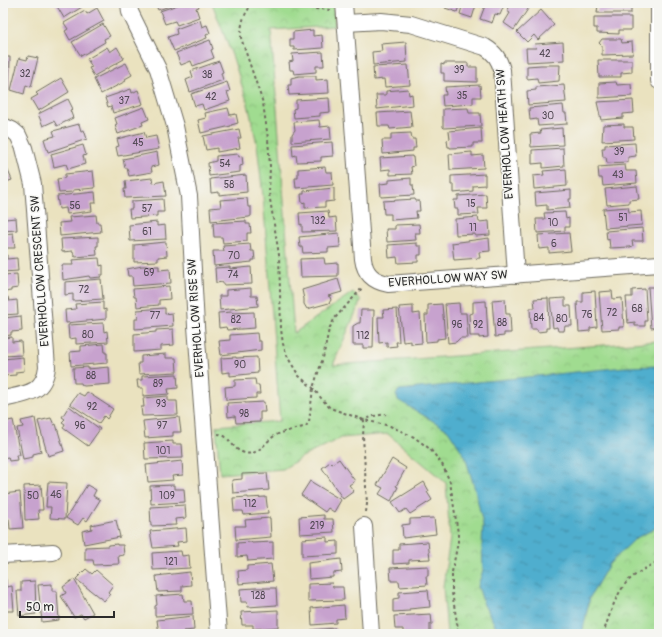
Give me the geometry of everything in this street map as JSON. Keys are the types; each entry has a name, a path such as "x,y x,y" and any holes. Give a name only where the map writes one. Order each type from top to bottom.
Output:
{"street":[{"path":"659,3 659,80"},
{"name":"EVERHOLLOW RISE SW","path":"126,6 158,69 175,126 189,196 204,435 219,634"},
{"name":"EVERHOLLOW HEATH SW","path":"345,12 381,21 411,24 485,47 496,55 502,70 516,275"},
{"name":"EVERHOLLOW WAY SW","path":"345,12 363,259 367,272 372,278 388,284 659,264"},
{"name":"EVERHOLLOW CRESCENT SW","path":"3,126 12,130 18,135 24,148 33,184 47,367 45,378 41,386 34,392 3,399"},
{"path":"364,526 371,634"},
{"path":"3,555 53,552"}],"path":[{"path":"252,3 244,14 241,27 241,38 263,103 267,132 270,166 269,193 279,255 281,329 283,344 288,358 299,376 313,388 330,408 364,420 390,426 414,437 430,449 442,464 448,476 454,501 458,533 458,542 452,572 452,593 459,634"},
{"path":"313,3 316,9 345,12"},
{"path":"204,435 223,434 233,446 243,453 254,453 276,435 306,426 310,417 313,388 324,358 325,344 329,329 335,318 372,278"},
{"path":"364,420 374,416 386,414"},
{"path":"364,420 363,436 367,504 364,526"},
{"path":"603,634 612,608 627,582 659,561"}],"green space":[{"path":"212,3 333,3 335,26 271,30 294,333 353,292 361,300 333,365 659,341 659,634 447,634 443,587 450,538 446,483 388,434 341,438 302,457 283,469 220,474 216,426 280,421 263,196 257,144 248,104 233,58"}],"water":[{"path":"659,366 659,526 636,538 609,564 590,597 582,634 500,634 484,605 478,586 483,570 483,525 476,493 465,456 448,430 398,400 396,395 399,390 625,367"}],"building":[{"path":"3,3 5,3 7,7 3,9"},
{"path":"55,3 80,3 82,7 64,18"},
{"path":"155,3 171,3 172,5 158,10"},
{"path":"183,3 197,3 199,7 196,8 199,17 177,25 175,21 165,24 160,11"},
{"path":"447,3 460,3 457,12 445,8"},
{"path":"463,3 483,3 481,7 476,5 472,18 460,14"},
{"path":"486,3 505,3 500,15 495,14 492,23 480,19"},
{"path":"512,3 532,3 514,30 504,23 510,13 507,11"},
{"path":"599,3 631,3 631,13 597,13"},
{"path":"97,8 104,21 70,40 65,31 68,29 64,23 85,11 87,14"},
{"path":"541,10 554,25 538,40 534,35 527,42 517,32"},
{"path":"594,17 631,17 631,30 619,30 619,34 597,33 597,28 594,28"},
{"path":"200,20 202,27 207,25 210,33 206,35 207,38 174,51 168,37 177,34 176,29"},
{"path":"103,24 110,36 104,39 105,42 81,56 72,42"},
{"path":"313,30 313,36 322,35 323,48 294,50 294,47 290,47 290,39 293,39 293,32"},
{"path":"602,39 621,39 622,43 632,42 633,54 602,55 602,46 599,43"},
{"path":"210,40 214,58 193,66 191,61 181,65 176,53"},
{"path":"406,42 407,62 373,65 372,52 382,51 381,44"},
{"path":"563,42 564,60 527,62 526,48 536,48 535,44"},
{"path":"107,47 110,52 117,47 124,59 94,76 89,68 92,67 87,59"},
{"path":"323,52 324,66 316,66 316,72 294,74 293,70 290,70 289,62 293,61 292,54"},
{"path":"28,56 38,58 31,87 26,85 24,94 11,90 19,58 27,60"},
{"path":"3,57 10,57 9,90 3,90"},
{"path":"598,60 632,60 632,72 621,73 621,77 599,77"},
{"path":"219,61 223,72 221,73 223,80 190,92 186,80 193,77 191,71"},
{"path":"126,63 132,75 125,79 126,81 101,94 94,79"},
{"path":"444,63 468,63 468,67 477,67 477,82 444,81 444,73 441,73 441,64 444,65"},
{"path":"408,65 410,85 385,87 384,79 374,80 373,67"},
{"path":"560,65 559,81 538,83 537,78 527,79 527,66"},
{"path":"299,76 316,76 316,80 328,79 329,93 289,95 288,85 291,85 291,78"},
{"path":"61,78 69,92 38,111 31,99 38,95 36,93"},
{"path":"227,82 230,91 227,92 230,101 204,110 202,104 195,106 191,94"},
{"path":"616,82 617,85 631,84 632,96 599,98 599,83"},
{"path":"480,85 481,97 473,97 473,104 443,106 442,95 446,95 445,87"},
{"path":"564,85 566,102 528,105 527,91 536,90 536,87"},
{"path":"131,89 132,93 138,90 143,104 113,113 111,106 108,107 105,98"},
{"path":"408,89 409,95 412,94 413,105 377,109 376,95 386,95 386,91"},
{"path":"329,98 330,112 320,113 320,116 294,118 293,109 296,108 296,100"},
{"path":"68,99 73,109 70,110 73,118 57,126 54,121 43,126 38,114"},
{"path":"633,100 634,113 623,114 623,118 601,120 597,102"},
{"path":"563,105 564,113 566,113 567,124 538,126 537,119 530,120 529,108"},
{"path":"144,107 149,119 142,122 143,125 118,134 115,125 117,124 115,118"},
{"path":"228,108 230,115 236,114 238,123 201,133 198,120 206,118 205,113"},
{"path":"468,108 469,113 480,113 481,126 443,127 443,109"},
{"path":"410,111 412,127 390,129 389,126 378,126 377,113"},
{"path":"319,120 320,127 330,126 331,139 292,142 292,134 295,130 294,122"},
{"path":"79,124 81,131 84,130 87,139 48,152 44,139 55,136 53,131"},
{"path":"624,124 624,127 633,127 634,139 602,141 603,125"},
{"path":"481,128 482,143 473,143 473,147 448,147 447,140 450,139 449,131"},
{"path":"562,128 563,145 531,147 530,134 541,133 540,130"},
{"path":"239,129 241,138 238,138 240,148 217,152 217,148 206,150 203,136"},
{"path":"144,132 146,138 156,136 159,149 118,156 116,147 119,146 117,139"},
{"path":"411,133 412,139 415,139 416,148 413,148 413,151 383,154 382,140 391,140 391,134"},
{"path":"332,142 333,156 321,157 321,161 297,162 296,155 293,156 292,145"},
{"path":"635,143 636,156 628,157 628,162 607,163 606,157 603,157 602,148 605,148 605,145"},
{"path":"83,145 86,155 83,156 85,164 68,169 66,164 54,167 51,154"},
{"path":"563,148 564,166 543,168 543,163 532,164 532,150"},
{"path":"157,152 159,165 151,167 152,172 129,176 123,159"},
{"path":"472,152 472,156 483,155 484,168 450,170 449,154"},
{"path":"238,154 239,157 242,156 243,165 240,166 240,172 209,176 208,163 216,161 216,156"},
{"path":"412,156 414,166 411,167 412,174 390,175 390,169 381,170 380,158"},
{"path":"3,159 12,180 3,183"},
{"path":"625,165 626,171 636,171 637,183 603,186 602,178 599,178 598,167"},
{"path":"325,167 326,172 332,172 333,185 296,188 295,178 298,178 298,169"},
{"path":"566,169 567,186 534,189 533,176 544,175 543,171"},
{"path":"93,171 95,188 59,193 57,179 65,178 65,174"},
{"path":"485,174 485,185 473,186 473,191 454,193 454,185 451,185 451,176"},
{"path":"246,175 247,192 219,195 219,192 211,193 210,179"},
{"path":"152,178 153,183 164,181 166,196 125,198 125,181"},
{"path":"411,178 411,185 413,185 414,195 381,197 380,184 389,183 389,180"},
{"path":"637,186 639,199 629,200 629,203 607,205 605,189"},
{"path":"334,188 334,201 325,202 325,207 305,208 305,202 302,203 301,194 304,194 304,191"},
{"path":"571,190 571,199 569,199 570,208 547,210 547,205 536,206 535,193"},
{"path":"95,192 96,203 91,203 92,211 67,214 66,208 59,209 57,196"},
{"path":"486,194 487,208 478,208 479,214 458,215 458,209 455,209 454,200 458,200 458,196"},
{"path":"247,198 248,207 251,207 251,216 211,221 210,208 221,207 220,200"},
{"path":"163,199 164,212 157,212 157,216 130,218 129,209 132,209 132,201"},
{"path":"415,199 416,201 419,201 420,211 416,211 417,218 391,220 391,214 384,214 383,201"},
{"path":"628,207 629,212 641,211 642,225 605,228 603,209"},
{"path":"328,211 329,218 336,217 337,231 302,232 302,224 300,225 299,213"},
{"path":"565,212 566,219 569,218 569,227 565,227 565,231 537,233 536,219 545,219 544,213"},
{"path":"5,213 5,219 16,218 17,230 3,231 3,214"},
{"path":"96,215 97,223 100,223 101,232 60,236 59,223 70,222 69,217"},
{"path":"478,217 479,222 489,221 490,235 456,235 455,219"},
{"path":"246,221 246,224 250,224 251,233 247,233 247,241 223,243 222,237 214,237 213,223"},
{"path":"157,222 157,226 165,225 166,239 130,241 129,225"},
{"path":"419,224 420,233 415,233 416,240 387,242 386,229 395,229 395,225"},
{"path":"642,228 643,241 632,241 633,246 630,247 610,248 606,231"},
{"path":"13,233 15,248 5,248 5,252 3,252 3,234"},
{"path":"339,233 340,247 328,248 328,252 303,253 302,247 300,247 299,237"},
{"path":"569,233 571,251 549,253 549,248 539,249 538,235"},
{"path":"98,237 98,246 96,246 97,255 76,257 74,256 73,251 62,252 61,239"},
{"path":"489,238 490,251 479,252 480,258 454,260 452,243"},
{"path":"166,242 167,256 158,257 158,261 134,262 134,245"},
{"path":"417,243 417,246 421,246 421,255 418,255 418,262 398,263 397,257 389,258 388,245"},
{"path":"250,244 251,251 254,251 255,260 252,260 252,262 214,266 213,251 224,251 223,246"},
{"path":"3,255 7,255 7,259 17,258 18,271 3,272"},
{"path":"99,258 100,266 103,265 103,275 100,275 101,277 90,278 89,276 63,280 62,265 73,265 72,260"},
{"path":"324,258 325,264 338,263 338,276 301,277 300,259"},
{"path":"142,266 159,266 159,270 170,269 171,283 133,286 132,276 128,276 127,269"},
{"path":"230,267 230,269 251,267 252,284 223,285 223,282 216,283 215,268"},
{"path":"17,274 18,288 3,292 3,275"},
{"path":"101,279 103,299 73,301 73,294 65,295 65,282"},
{"path":"338,279 342,292 328,296 331,300 329,303 307,309 304,304 302,290"},
{"path":"169,286 170,299 159,300 159,305 137,307 133,289"},
{"path":"648,287 659,287 659,327 651,328"},
{"path":"251,288 251,296 257,296 258,306 220,310 219,296 226,296 226,290"},
{"path":"645,289 647,321 645,321 645,326 635,326 635,322 628,323 626,297 632,297 632,290"},
{"path":"595,291 597,327 590,328 590,331 579,332 577,302 583,302 583,292"},
{"path":"612,291 613,299 622,298 624,327 619,327 619,329 602,330 599,292"},
{"path":"3,297 8,297 9,301 17,300 18,314 3,315"},
{"path":"548,298 549,328 546,328 546,331 538,332 537,329 531,329 530,308 535,308 534,299"},
{"path":"565,298 565,306 571,306 572,326 565,326 564,331 558,331 557,327 553,328 550,299"},
{"path":"505,299 506,314 510,314 511,333 504,333 504,336 495,337 492,300"},
{"path":"486,301 488,337 479,338 479,336 470,336 469,314 473,313 473,302"},
{"path":"103,302 103,310 106,309 106,319 66,323 65,310 76,309 75,304"},
{"path":"459,303 460,313 466,313 468,338 460,338 456,342 448,343 445,304"},
{"path":"442,304 445,338 437,339 437,341 426,342 425,315 428,315 428,305"},
{"path":"413,306 413,314 420,313 422,343 411,344 411,341 403,342 399,307"},
{"path":"165,308 165,314 172,313 173,326 135,329 135,319 138,319 137,310"},
{"path":"397,309 399,342 396,342 397,346 387,347 387,342 379,343 378,317 384,317 383,310"},
{"path":"361,310 374,310 373,348 363,348 363,345 353,345 353,326 360,323"},
{"path":"254,312 255,328 227,330 226,327 219,328 218,313"},
{"path":"21,316 22,331 11,332 11,335 3,336 3,318"},
{"path":"103,323 104,332 107,331 108,342 76,344 76,338 69,339 68,325"},
{"path":"173,329 174,345 161,346 161,350 134,352 134,334"},
{"path":"257,333 258,341 261,341 261,350 221,355 219,341 230,340 230,335"},
{"path":"12,337 12,342 21,341 22,355 3,356 3,338"},
{"path":"104,344 105,353 107,353 107,363 71,366 70,352 81,351 81,346"},
{"path":"166,354 166,358 176,358 177,372 139,374 138,363 141,363 141,356"},
{"path":"23,357 24,371 16,372 16,375 3,376 3,359"},
{"path":"257,357 258,373 230,376 230,372 222,373 221,358"},
{"path":"88,367 88,369 109,367 110,384 84,386 81,383 74,383 73,368"},
{"path":"177,374 178,388 168,389 169,394 143,396 143,388 138,388 137,380 142,380 142,376"},
{"path":"255,379 256,385 259,385 260,394 256,394 256,398 226,400 225,387 235,386 235,380"},
{"path":"87,392 113,409 107,419 104,416 99,423 70,404 78,393 84,396"},
{"path":"168,396 168,401 177,401 178,415 142,416 141,407 144,407 143,398"},
{"path":"264,402 265,412 260,412 260,422 236,423 235,416 228,417 227,403"},
{"path":"69,406 100,429 88,446 63,428 65,424 62,422 65,419 62,417"},
{"path":"179,417 181,432 173,432 173,436 145,438 143,421"},
{"path":"35,418 41,452 33,454 33,457 23,459 17,428 23,427 21,421"},
{"path":"51,418 54,425 56,424 64,451 48,456 38,421"},
{"path":"13,420 20,455 16,455 17,460 9,461 8,457 3,458 3,422"},
{"path":"173,441 173,444 182,444 183,458 145,459 144,443"},
{"path":"339,459 355,481 349,485 354,491 343,499 322,468 330,462 332,464"},
{"path":"392,459 406,468 396,486 398,487 391,501 379,494 383,488 377,485"},
{"path":"182,461 183,475 172,476 173,480 148,482 146,465"},
{"path":"267,473 269,490 233,493 232,480 242,479 242,474"},
{"path":"310,481 341,500 334,512 328,508 325,512 301,495"},
{"path":"48,482 67,483 65,519 50,518 51,507 46,507"},
{"path":"424,482 429,491 427,492 432,500 410,514 406,509 400,513 392,502"},
{"path":"41,485 43,510 38,510 39,519 25,520 24,486"},
{"path":"87,485 96,490 93,496 100,500 87,521 83,518 78,525 66,518"},
{"path":"174,485 174,489 184,489 185,502 151,504 150,486"},
{"path":"20,492 23,528 10,529 9,519 4,519 3,494"},
{"path":"266,497 268,513 244,515 243,511 234,511 233,498"},
{"path":"185,505 186,518 175,519 176,525 151,526 150,507"},
{"path":"324,515 324,519 333,519 334,532 300,534 299,517"},
{"path":"270,518 271,537 236,540 235,526 246,526 245,520"},
{"path":"434,518 436,534 403,538 402,525 410,524 410,519"},
{"path":"116,520 120,537 84,544 82,531 92,529 91,525"},
{"path":"186,528 187,541 177,542 178,546 153,548 150,531"},
{"path":"327,537 327,542 338,541 338,554 302,556 302,539"},
{"path":"273,542 273,559 248,561 247,556 237,557 237,543"},
{"path":"428,542 430,559 409,560 409,563 393,564 393,550 399,550 399,544"},
{"path":"117,544 123,545 124,555 118,556 119,564 94,565 93,560 85,560 85,547"},
{"path":"181,551 182,556 189,555 190,568 153,570 152,553"},
{"path":"341,559 342,572 333,573 333,577 309,579 308,563"},
{"path":"271,564 273,581 239,584 238,571 247,570 247,566"},
{"path":"428,566 428,576 426,576 427,585 400,587 399,581 391,581 390,568"},
{"path":"86,569 92,574 96,570 113,585 108,592 110,594 104,601 76,579"},
{"path":"190,572 191,585 182,586 182,591 158,592 156,576"},
{"path":"3,579 6,579 6,587 12,586 14,611 6,611 6,617 3,617"},
{"path":"74,579 93,613 84,618 81,614 74,617 61,596 66,593 63,587"},
{"path":"35,581 36,614 19,616 17,591 21,591 21,582"},
{"path":"332,583 333,587 343,587 344,600 308,601 308,584"},
{"path":"52,584 52,591 57,591 59,620 42,622 38,585"},
{"path":"276,588 277,605 248,607 247,602 241,602 240,589"},
{"path":"428,590 430,607 393,612 393,599 399,598 399,592"},
{"path":"183,594 184,601 192,601 193,614 155,616 155,606 157,605 156,596"},
{"path":"344,605 345,618 336,619 336,623 312,625 311,608"},
{"path":"278,610 278,627 253,629 253,625 242,625 241,612"},
{"path":"431,614 432,624 430,624 430,633 403,634 403,629 395,629 394,616"},
{"path":"193,616 194,630 184,631 184,634 159,634 157,620"},
{"path":"335,628 336,633 346,632 346,634 311,634 311,630"},
{"path":"278,631 278,634 251,634 251,633"}]}
